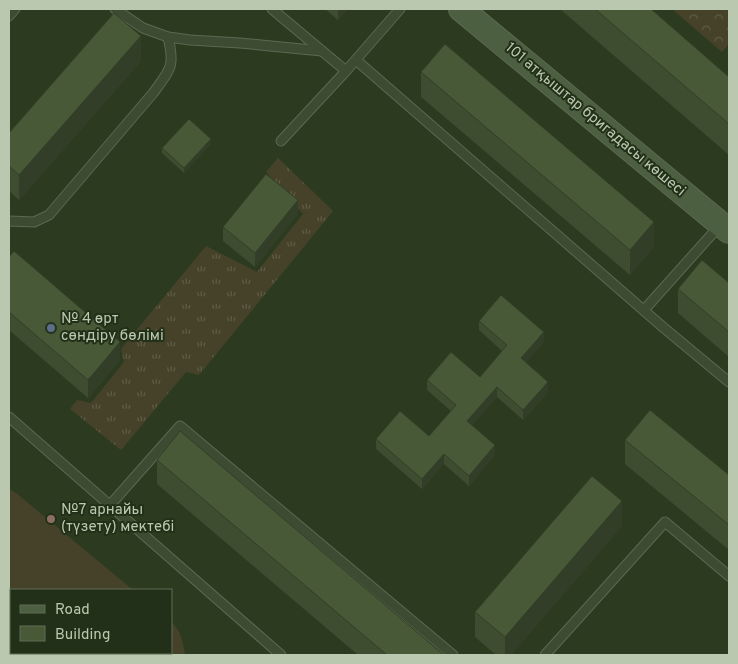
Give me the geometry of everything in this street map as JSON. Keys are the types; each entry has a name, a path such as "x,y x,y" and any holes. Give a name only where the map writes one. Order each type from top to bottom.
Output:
{"street":[{"name":"101 атқыштар бригадасы көшесі","path":"471,12 725,228"}],"lane":[{"path":"9,16 15,9"},
{"path":"115,9 143,28 168,37 322,51"},
{"path":"272,9 346,72"},
{"path":"281,141 346,72 400,9"},
{"path":"9,221 34,222 49,215 154,92 169,71 172,57 168,37"},
{"path":"356,60 729,382"},
{"path":"644,310 725,228"},
{"path":"9,417 281,655"},
{"path":"110,505 180,426 453,655"},
{"path":"545,655 665,522 729,576"}],"green space":[{"path":"672,9 729,9 729,44 722,52"},
{"path":"278,158 333,211 199,375 186,372 121,450 70,409 77,400 91,403 124,362 121,349 206,246 257,272 303,214 266,172"},
{"path":"9,489 132,589 10,589 10,654 172,654 172,623 179,633 185,655 9,655"}],"building":[{"path":"595,9 651,9 729,77 729,124"},
{"path":"114,13 141,36 19,175 9,166 9,133"},
{"path":"445,44 654,222 630,250 421,72"},
{"path":"189,119 211,139 184,168 162,148"},
{"path":"266,174 298,200 255,253 223,227"},
{"path":"14,251 120,342 88,380 9,312 9,257"},
{"path":"702,260 729,283 729,332 678,289"},
{"path":"501,295 544,332 521,358 548,382 523,410 497,387 467,421 495,445 469,476 444,454 422,479 376,439 400,411 429,436 456,405 427,380 451,352 480,377 507,345 479,321"},
{"path":"650,410 729,475 729,525 625,440"},
{"path":"180,431 444,655 387,655 157,460"},
{"path":"592,476 622,501 505,637 475,612"}],"place":[{"name":"№ 4 өрт сөндіру бөлімі","path":"51,328"},
{"name":"№7 арнайы (түзету) мектебі","path":"51,519"}]}
